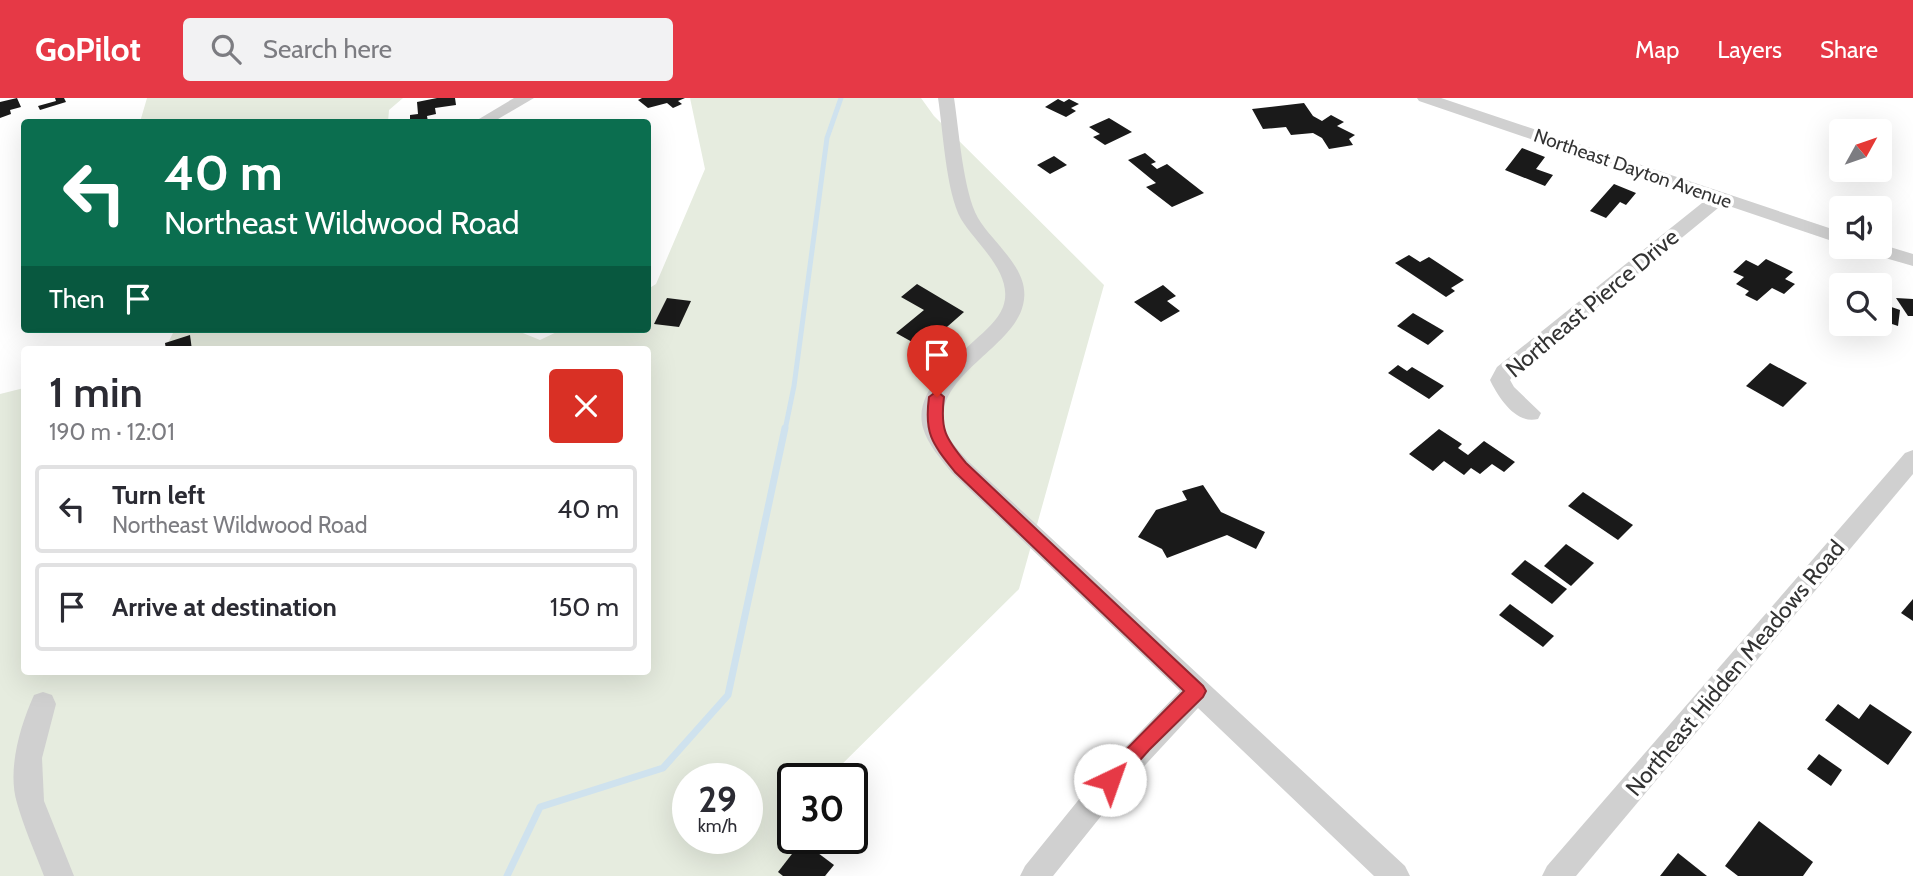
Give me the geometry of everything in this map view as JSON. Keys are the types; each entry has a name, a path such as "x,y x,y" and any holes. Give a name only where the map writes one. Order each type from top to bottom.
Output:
{"street":[{"path":"488,119 526,98"},
{"path":"946,98 968,220 1008,269 1015,290 1013,306 1006,320 950,377 937,397 933,422 942,444 960,467 1395,876"},
{"name":"Northeast Dayton Avenue","path":"1425,98 1829,234"},
{"name":"Northeast Pierce Drive","path":"1530,413 1506,392 1500,380 1504,372 1720,198"},
{"path":"1892,254 1913,260"},
{"name":"Northeast Hidden Meadows Road","path":"1557,876 1913,459"},
{"path":"1035,876 1110,780 1143,743 1197,691"},
{"path":"43,704 27,758 30,801 59,876"}],"shaded area":[{"path":"147,98 403,98 389,110 388,119 141,119"},
{"path":"690,98 921,98 934,116 1104,285 1019,589 843,763 777,763 777,854 811,854 827,876 0,876 0,394 21,389 21,675 651,675 651,346 166,346 173,333 523,333 540,340 555,333 651,333 651,287 656,284 705,169"}],"building":[{"path":"17,98 21,107 10,110 11,114 0,118 0,102"},
{"path":"55,98 64,98 66,102 40,110 38,106 56,101"},
{"path":"455,98 456,105 435,108 436,114 427,116 428,119 410,119 410,115 418,114 417,102"},
{"path":"685,98 678,101 682,104 673,108 667,103 648,108 638,100"},
{"path":"1058,99 1064,102 1069,99 1079,104 1071,108 1076,111 1066,117 1045,107"},
{"path":"1304,103 1313,116 1322,121 1331,115 1344,122 1337,126 1355,135 1349,139 1353,145 1329,149 1322,138 1313,133 1291,135 1286,127 1263,129 1252,109"},
{"path":"1109,118 1132,132 1105,145 1093,137 1100,134 1089,127"},
{"path":"1522,148 1545,157 1536,169 1553,175 1545,186 1505,170"},
{"path":"1145,153 1156,162 1151,164 1157,169 1167,164 1204,193 1172,207 1146,187 1156,183 1128,160"},
{"path":"1054,156 1067,165 1050,174 1037,165"},
{"path":"1614,184 1636,193 1626,205 1620,202 1606,218 1590,211"},
{"path":"1409,255 1420,262 1429,257 1464,280 1451,288 1455,291 1446,297 1395,263"},
{"path":"1766,259 1793,272 1785,279 1795,284 1784,294 1772,288 1757,301 1745,295 1749,291 1736,284 1744,277 1733,272 1746,260 1758,266"},
{"path":"917,284 964,312 923,348 896,333 924,310 901,297"},
{"path":"1163,285 1176,296 1167,301 1180,311 1161,322 1134,302"},
{"path":"667,298 691,301 679,327 654,324"},
{"path":"1896,298 1913,299 1913,316 1908,316"},
{"path":"1892,307 1900,310 1898,326 1892,324"},
{"path":"1413,313 1444,331 1428,345 1397,326"},
{"path":"190,335 191,346 165,346 165,343"},
{"path":"1770,363 1807,383 1783,407 1746,386"},
{"path":"1398,365 1407,371 1412,367 1444,386 1429,399 1388,373"},
{"path":"1439,429 1462,444 1458,448 1468,455 1484,441 1515,462 1504,472 1492,464 1480,474 1471,468 1464,475 1444,461 1433,471 1409,454"},
{"path":"1203,485 1221,512 1265,532 1256,549 1227,535 1167,558 1162,549 1138,537 1156,510 1187,500 1182,491"},
{"path":"1583,492 1633,525 1618,540 1568,506"},
{"path":"1566,544 1594,563 1571,586 1544,566"},
{"path":"1525,560 1567,589 1552,604 1511,574"},
{"path":"1913,599 1913,621 1901,613"},
{"path":"1510,604 1554,636 1543,647 1499,615"},
{"path":"1838,704 1859,719 1870,704 1912,732 1888,765 1825,720"},
{"path":"1819,754 1842,770 1831,786 1807,769"},
{"path":"1759,821 1813,862 1803,876 1738,876 1725,866"},
{"path":"1678,853 1707,876 1660,876"},
{"path":"792,854 819,854 834,865 825,876 783,876 778,872"}],"waterway":[{"path":"785,430 794,386 827,138 841,98"},
{"path":"507,876 540,807 663,768 728,695 785,428"}],"route":[{"path":"937,397 933,422 942,444 960,467 1197,691 1143,743 1110,780"}]}
